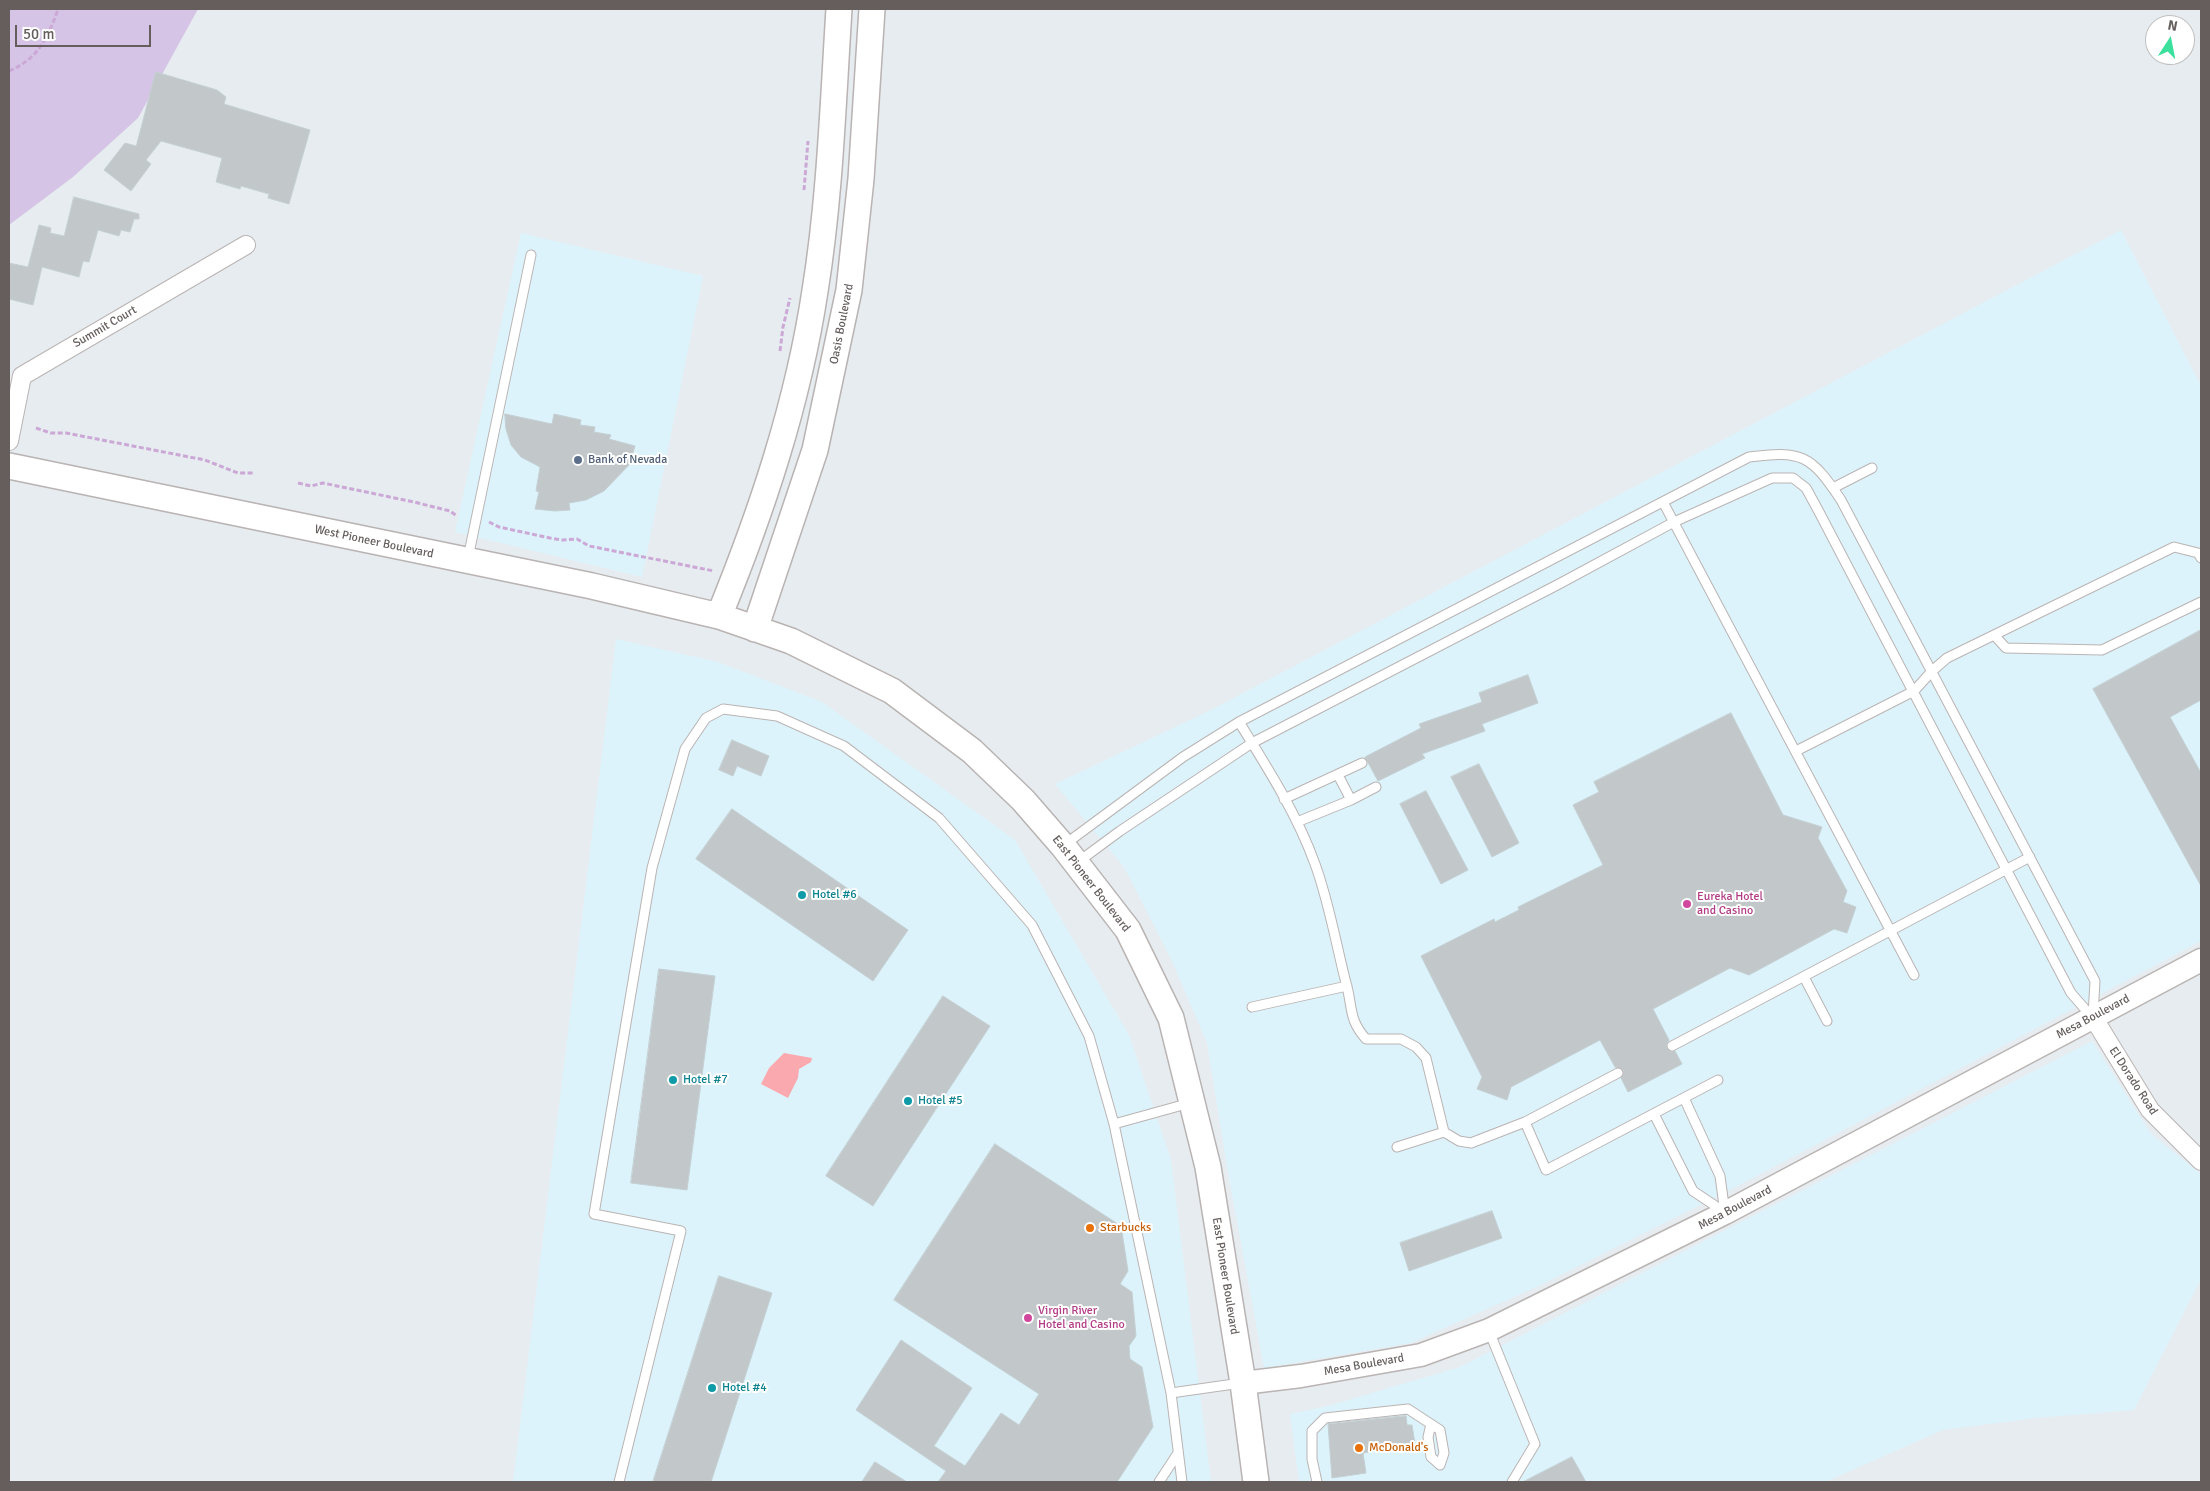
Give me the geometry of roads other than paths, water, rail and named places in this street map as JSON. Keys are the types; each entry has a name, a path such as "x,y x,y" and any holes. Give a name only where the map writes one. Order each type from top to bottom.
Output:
{"main road":[{"path":"737,623 741,561 778,452 796,390 805,344 823,232 839,9"},
{"name":"Oasis Boulevard","path":"737,623 815,450 849,290 861,179 872,9"},
{"name":"West Pioneer Boulevard","path":"9,466 592,586 737,623"},
{"name":"East Pioneer Boulevard","path":"737,623 791,641 892,691 972,751 1023,800 1070,854 1128,930 1170,1018 1208,1167 1243,1383 1256,1482"}],"street":[{"name":"Summit Court","path":"9,441 22,376 246,245"},
{"name":"Mesa Boulevard","path":"1243,1383 1301,1376 1421,1355 1488,1330 1725,1213 2201,960"},
{"name":"El Dorado Road","path":"2093,1017 2150,1110 2201,1160"}],"lane":[{"path":"467,561 531,255"},
{"path":"1070,854 1183,757 1240,722 1749,457 1781,452 1804,458 1824,475 1833,488 1932,671 2095,981 2093,1017"},
{"path":"1833,488 1872,468"},
{"path":"1070,854 1120,831 1252,743 1550,589 1674,522 1772,478 1793,478 1806,488 2071,992 2093,1017"},
{"path":"1663,502 1914,975"},
{"path":"1796,751 1914,691 1932,671 1948,658 2174,547 2198,553 2201,558"},
{"path":"1994,635 2006,648 2102,650 2201,602"},
{"path":"619,1482 681,1231 594,1214 652,868 685,750 706,718 723,709 778,716 844,746 939,818 1032,924 1089,1036 1114,1124 1171,1393 1182,1482"},
{"path":"1240,722 1297,822 1315,865 1347,986 1351,1012 1356,1028 1366,1039 1401,1039 1416,1047 1426,1058 1444,1132 1460,1141 1471,1143 1525,1122 1618,1073"},
{"path":"1284,799 1362,763"},
{"path":"1338,775 1351,800"},
{"path":"1297,822 1351,800 1376,787"},
{"path":"1672,1046 2030,857"},
{"path":"1804,977 1827,1021"},
{"path":"1252,1007 1347,986"},
{"path":"1525,1122 1546,1170 1718,1080"},
{"path":"1684,1098 1720,1176 1725,1213"},
{"path":"1114,1124 1192,1102"},
{"path":"1654,1114 1693,1191 1725,1213"},
{"path":"1397,1147 1444,1132"},
{"path":"1488,1330 1535,1444 1512,1482"},
{"path":"1171,1393 1243,1383"},
{"path":"1317,1482 1312,1459 1312,1432 1325,1418 1408,1409 1431,1424 1440,1430 1444,1453 1440,1465 1431,1457 1428,1437 1431,1424"},
{"path":"1159,1482 1178,1453"}],"place":[{"name":"Bank of Nevada","path":"578,460"},
{"name":"Hotel #6","path":"802,895"},
{"name":"Eureka Hotel and Casino","path":"1687,904"},
{"name":"Hotel #7","path":"673,1080"},
{"name":"Hotel #5","path":"908,1101"},
{"name":"Starbucks","path":"1090,1228"},
{"name":"Virgin River Hotel and Casino","path":"1028,1318"},
{"name":"Hotel #4","path":"712,1388"},
{"name":"McDonald's","path":"1359,1448"}]}
